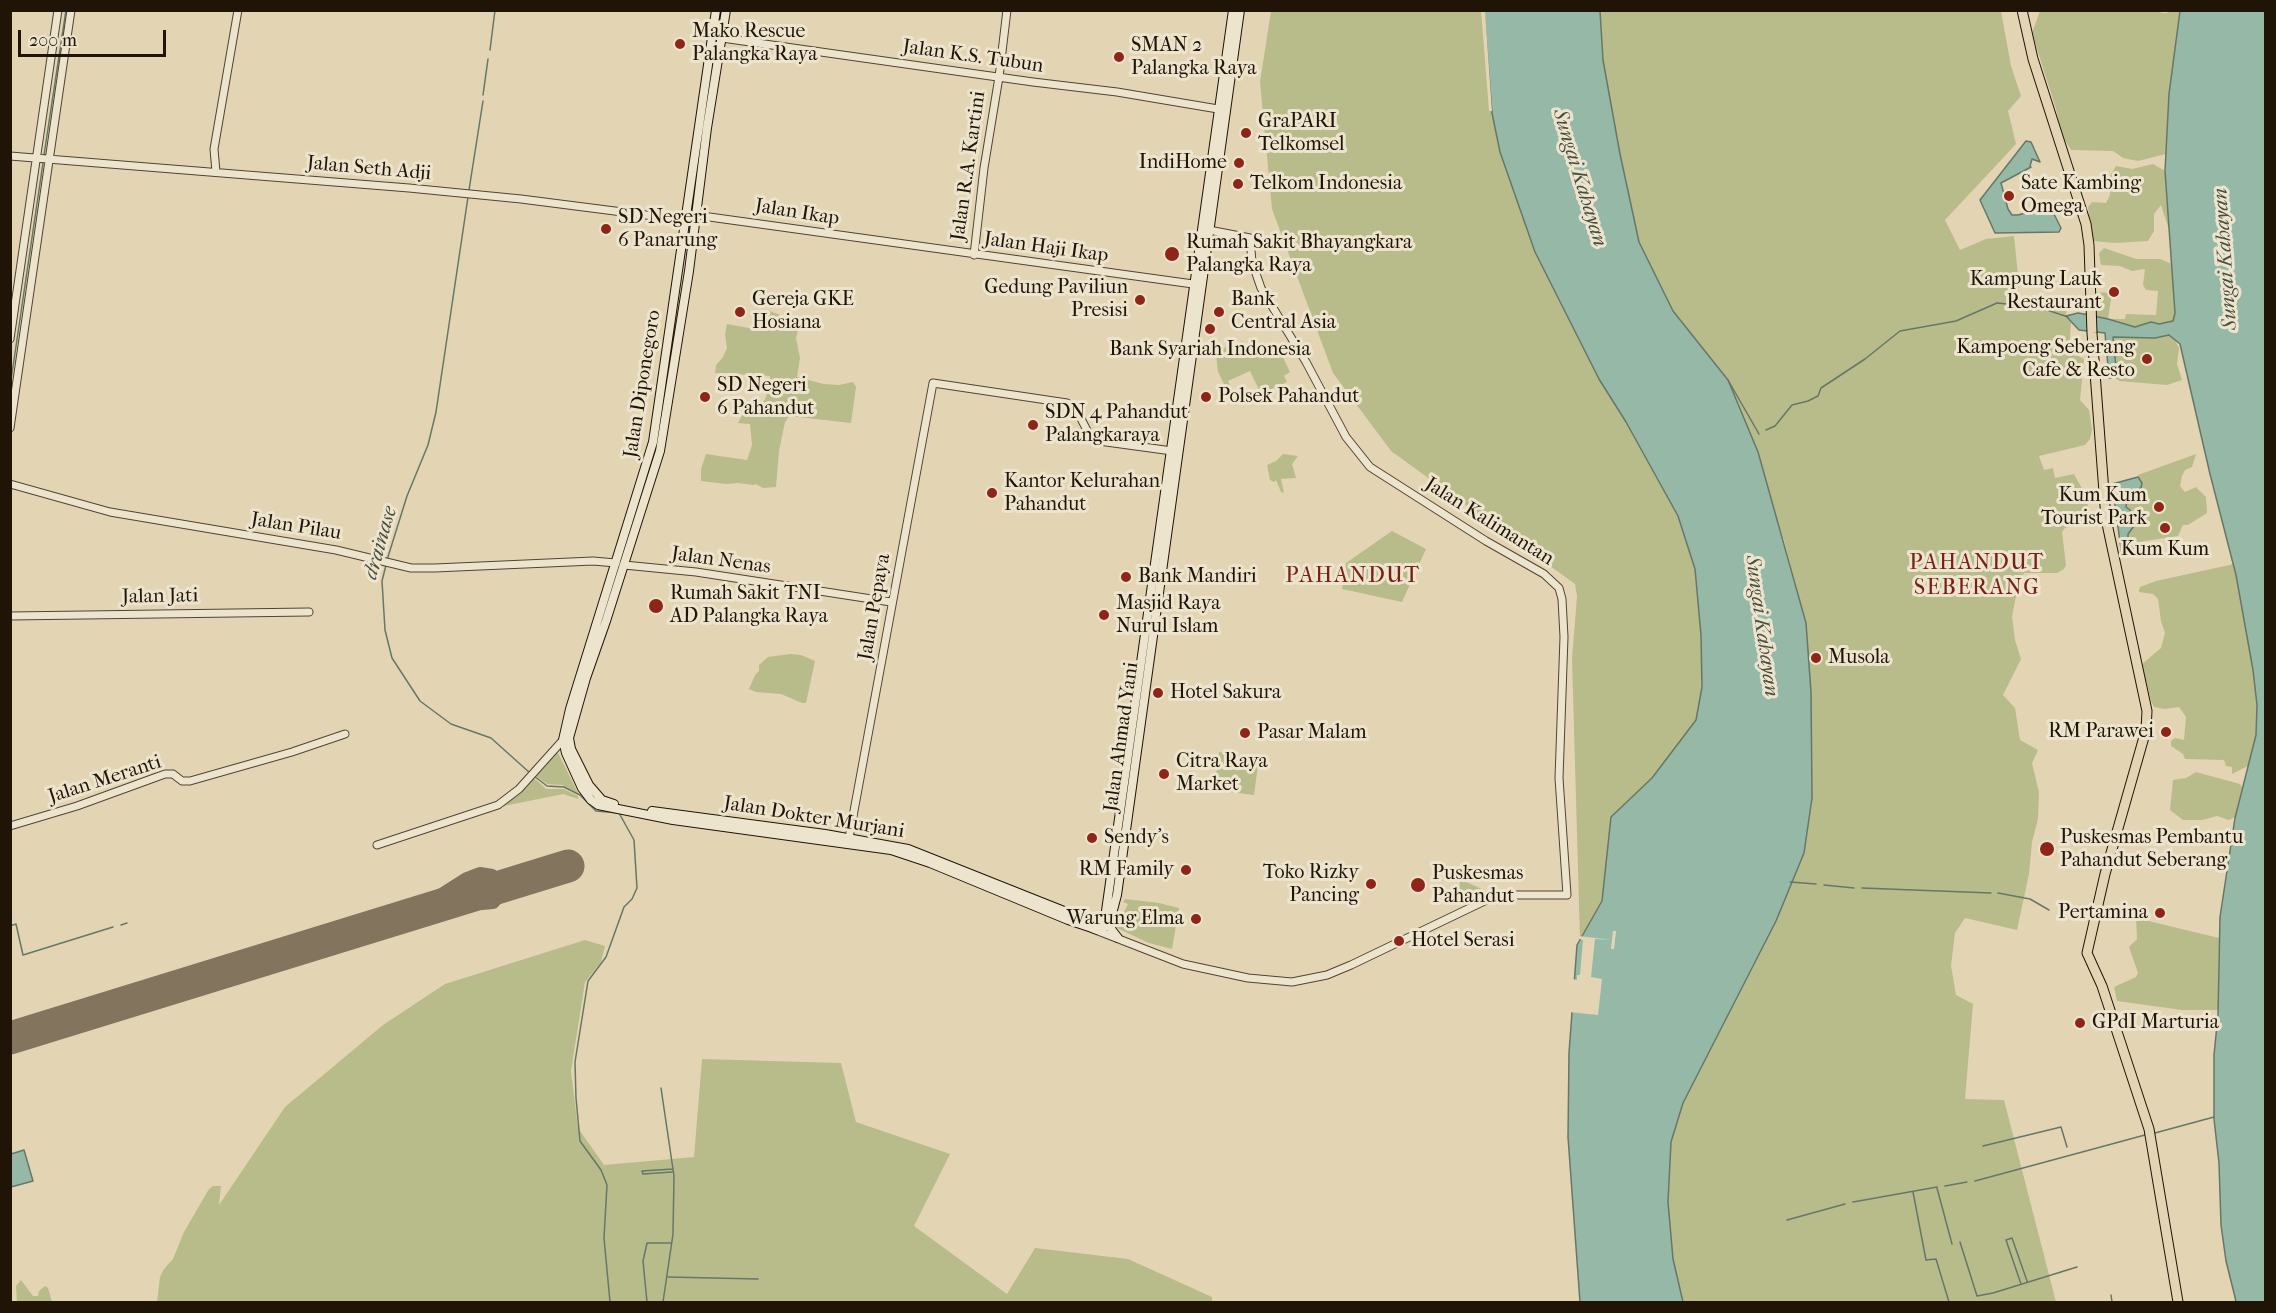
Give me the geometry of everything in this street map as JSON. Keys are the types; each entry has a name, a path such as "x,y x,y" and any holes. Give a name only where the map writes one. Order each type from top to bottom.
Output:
{"highway":[{"path":"2022,10 2033,59 2086,224 2107,528 2145,702 2147,722 2105,874 2087,953 2102,986 2149,1129 2178,1302"}],"main road":[{"name":"Jalan Diponegoro","path":"568,751 569,738 653,442 716,10"},
{"name":"Jalan Diponegoro","path":"562,740 570,709 657,461 683,307 726,10"},
{"name":"Jalan Ahmad Yani","path":"1108,918 1209,230 1233,10"},
{"name":"Jalan Ahmad Yani","path":"1154,601 1193,284 1218,148 1218,109 1240,10"},
{"path":"672,305 683,307"},
{"path":"668,330 679,332"},
{"path":"562,740 568,751"},
{"name":"Jalan Dokter Murjani","path":"568,751 594,794 611,806 906,854 1028,900 1094,922 1108,918 1109,925 1103,929 1091,929 1028,900 908,849 849,838 762,830"},
{"path":"1108,918 1118,938"}],"street":[{"path":"10,339 58,10"},
{"path":"10,428 71,10"},
{"path":"216,172 214,149 238,10"},
{"name":"Jalan R.A. Kartini","path":"974,255 1007,10"},
{"name":"Jalan K.S. Tubun","path":"722,38 1218,109"},
{"path":"10,156 37,160"},
{"name":"Jalan Seth Adji","path":"37,160 216,172 466,194 685,220"},
{"name":"Jalan Ikap","path":"695,215 894,243"},
{"name":"Jalan Kalimantan","path":"1209,230 1250,238 1252,262 1261,288 1346,437 1370,467 1486,541 1544,574 1558,588 1562,599 1564,637 1558,778 1567,896 1497,895"},
{"name":"Jalan Haji Ikap","path":"894,243 1193,284"},
{"name":"Jalan Pepaya","path":"849,838 933,383 1067,403 1076,409 1091,438 1095,440 1172,451"},
{"name":"Jalan Pilau","path":"10,484 110,512 336,550 411,568 593,561 620,564"},
{"name":"Jalan Nenas","path":"620,564 696,572 891,602"},
{"name":"Jalan Jati","path":"10,616 309,612"},
{"name":"Jalan Meranti","path":"10,826 77,806 165,774 173,774 182,781 190,781 345,734"},
{"path":"377,845 491,809 512,795 562,740"},
{"name":"Jalan Dokter Murjani","path":"1091,929 1183,964 1248,978 1292,982 1326,975 1351,965 1497,895"}],"shaded area":[{"path":"2158,10 2162,13 2180,11 2169,94 2166,154 2138,161 2123,158 2113,151 2071,150 2061,134 2056,109 2032,33 2040,11"},
{"path":"1271,11 1484,11 1492,113 1500,153 1535,252 1599,379 1626,422 1678,516 1695,569 1701,635 1702,687 1696,720 1652,778 1611,817 1602,901 1580,939 1572,659 1577,596 1575,584 1391,451 1333,373 1272,209 1260,82"},
{"path":"1600,11 2001,11 2011,66 2021,96 2008,111 2016,144 1945,220 1960,250 1986,239 2014,236 2019,284 2018,300 2067,303 2066,316 2071,322 2069,351 2084,359 2080,400 2089,410 2092,430 2090,439 2085,445 2039,456 2044,470 2053,468 2055,478 2074,474 2089,501 2082,521 2065,528 2062,532 2066,565 2064,569 2057,573 2025,573 2020,577 2012,616 2015,640 2021,659 2003,695 2015,708 2020,740 2038,750 2032,763 2039,792 2038,819 2017,930 1965,918 1955,933 1951,966 1956,995 1973,1004 1965,1099 2004,1100 2056,1302 1683,1302 1673,1259 1668,1201 1671,1142 1683,1103 1776,921 1804,853 1812,798 1811,692 1806,623 1784,540 1728,380 1673,311 1639,242 1603,60"},
{"path":"2153,164 2165,171 2170,233 2161,205 2154,214 2154,231 2148,241 2115,243 2092,241 2088,207 2092,202 2106,203 2110,195 2110,176 2116,166 2132,169"},
{"path":"2104,248 2136,259 2160,259 2172,264 2175,313 2173,321 2159,324 2151,322 2135,327 2111,321 2112,319 2125,319 2126,314 2156,315 2158,291 2146,290 2143,285 2145,269 2132,271 2120,266 2101,265 2099,253"},
{"path":"2094,292 2112,293 2108,319 2095,317"},
{"path":"767,310 793,320 799,326 796,338 800,358 797,377 824,384 839,385 853,382 856,387 851,423 789,416 785,422 779,451 776,487 763,488 756,484 701,481 701,469 706,454 747,460 752,445 750,424 738,423 742,415 760,409 766,397 770,376 715,373 716,365 727,348 725,334 727,324 760,330 762,311"},
{"path":"2169,335 2174,338 2179,348 2177,364 2182,380 2167,385 2119,381 2113,337 2155,338"},
{"path":"1243,341 1249,354 1276,343 1290,372 1284,376 1287,382 1261,394 1250,371 1228,381 1239,404 1235,406 1218,372 1216,354 1210,353"},
{"path":"1283,454 1298,456 1292,464 1296,478 1281,479 1284,493 1281,492 1276,480 1274,482 1270,480 1267,465 1276,461"},
{"path":"2196,454 2192,467 2185,470 2182,476 2180,486 2185,492 2196,487 2206,497 2207,513 2188,525 2183,525 2178,536 2139,542 2128,540 2128,534 2135,522 2130,510 2126,508 2130,496 2139,492 2142,483 2138,475"},
{"path":"1392,531 1426,549 1402,602 1342,589 1346,563"},
{"path":"2234,564 2257,705 2256,735 2248,766 2232,774 2232,767 2226,766 2224,760 2185,759 2183,754 2171,746 2171,741 2175,738 2184,740 2186,717 2179,707 2164,709 2154,707 2151,701 2142,664 2161,648 2165,633 2158,599 2153,594 2139,592 2139,590 2140,587 2156,581"},
{"path":"801,655 815,661 806,703 781,694 756,692 749,689 759,671 759,665 768,657"},
{"path":"557,751 578,793 562,785 547,784 533,774"},
{"path":"1219,752 1259,758 1254,795 1214,790"},
{"path":"2196,772 2240,784 2242,787 2235,817 2229,820 2217,816 2202,820 2183,820 2170,810 2173,780 2186,778"},
{"path":"533,777 546,789 564,789 578,796 578,799 563,794 504,806"},
{"path":"1460,879 1484,890 1485,892 1458,905"},
{"path":"1125,899 1179,908 1172,949 1149,943 1117,928 1115,923 1118,916 1122,916 1128,904 1123,902"},
{"path":"2136,918 2219,938 2218,1010 2182,1010 2117,1001 2114,987 2136,977 2138,973 2129,947 2137,939"},
{"path":"585,940 605,946 601,962 585,982 571,1071 578,1128 604,1165 694,1157 702,1059 841,1063 856,1122 950,1154 914,1226 1007,1294 1035,1248 1128,1259 1212,1297 1212,1302 157,1302 160,1277 173,1259 184,1232 209,1189 213,1186 221,1186 219,1205 285,1107 383,1025 445,984"},
{"path":"21,1280 33,1296 38,1296 39,1291 45,1286 48,1288 52,1302 17,1302 16,1286"}],"water":[{"name":"Sungai Kahayan","path":"1484,11 1600,11 1603,60 1639,242 1673,311 1728,380 1758,452 1806,623 1811,692 1812,798 1804,853 1776,921 1683,1103 1671,1142 1668,1202 1673,1259 1683,1302 1580,1302 1568,1137 1569,1053 1577,945 1602,901 1611,817 1652,778 1696,720 1702,687 1701,635 1695,569 1678,516 1626,422 1599,379 1535,252 1500,152 1492,113"},
{"name":"Sungai Kahayan","path":"2180,11 2265,11 2265,1302 2236,1302 2226,1261 2221,1225 2219,1163 2214,1119 2214,1055 2218,1015 2220,917 2235,818 2256,735 2257,705 2253,670 2236,575 2180,344 2169,335 2155,338 2113,337 2117,378 2109,378 2105,333 2079,330 2066,316 2078,313 2135,327 2151,322 2159,324 2173,321 2175,313 2165,171 2169,94"},
{"path":"2026,141 2031,142 2040,162 2032,159 2031,167 2001,183 2008,209 2012,215 2018,215 2050,206 2061,228 2059,232 1995,233 1980,200"},
{"path":"2138,477 2142,483 2141,488 2128,492 2126,507 2130,510 2135,522 2128,534 2128,540 2133,541 2133,552 2122,556 2112,484"},
{"path":"24,1150 33,1181 11,1187 11,1154"}],"pier":[{"path":"1481,10 1485,11 1492,111 1489,111"},
{"path":"1613,931 1616,931 1614,949 1611,949"},
{"path":"1579,936 1612,940 1595,939 1591,977 1602,979 1598,1015 1569,1012 1573,979 1577,980 1577,975 1580,975 1583,940 1577,938"}],"waterway":[{"path":"44,155 66,10"},
{"path":"490,50 495,10"},
{"path":"1654,11 1685,10"},
{"path":"483,95 488,59"},
{"path":"469,190 483,101"},
{"path":"10,387 43,163"},
{"name":"drainase","path":"387,560 407,496 428,445 436,412 468,197"},
{"path":"1766,430 1775,426 1792,405 1818,396 1821,388 1865,359 1900,331 1956,321 1997,303 2038,307 2068,317"},
{"path":"1728,380 1759,434"},
{"name":"drainase","path":"386,565 382,581 385,630 392,658 420,701 451,724 491,738 530,773"},
{"path":"534,776 547,786 564,787 580,795 596,811 619,813 634,840 637,888 632,899 624,907 606,957 588,981 575,1062 580,1141 601,1170 607,1185 604,1238 610,1302"},
{"path":"1790,882 1816,884"},
{"path":"1824,885 1854,888"},
{"path":"1862,888 1991,893"},
{"path":"1998,893 2030,899 2049,910"},
{"path":"121,925 127,923"},
{"path":"10,926 16,924 23,955 113,927"},
{"path":"661,1088 674,1176 673,1234 663,1302"},
{"path":"2155,1133 2214,1117"},
{"path":"1983,1146 2061,1127 2067,1147"},
{"path":"1975,1181 2145,1135"},
{"path":"672,1172 643,1174 642,1171 673,1169"},
{"path":"1945,1186 1967,1182"},
{"path":"1853,1202 1937,1187"},
{"path":"1937,1188 1952,1244"},
{"path":"1913,1192 1926,1260 1936,1259 1949,1302"},
{"path":"1787,1220 1845,1204"},
{"path":"2021,1284 2006,1240 2012,1238 2027,1281"},
{"path":"1960,1242 1977,1296 2077,1267"},
{"path":"647,1302 643,1261 647,1243 671,1243"},
{"path":"668,1277 758,1279"},
{"path":"2111,1295 2112,1302"}],"taxiway":[{"path":"412,914 467,879 480,874 492,876 497,883 499,895 493,902 482,903 472,896"}],"runway":[{"path":"10,1038 568,866"}],"place":[{"name":"Mako Rescue Palangka Raya","path":"680,44"},
{"name":"SMAN 2 Palangka Raya","path":"1119,57"},
{"name":"GraPARI Telkomsel","path":"1246,133"},
{"name":"IndiHome","path":"1239,163"},
{"name":"Telkom Indonesia","path":"1238,184"},
{"name":"Sate Kambing Omega","path":"2009,196"},
{"name":"SD Negeri 6 Panarung","path":"606,229"},
{"name":"Rumah Sakit Bhayangkara Palangka Raya","path":"1172,254"},
{"name":"Kampung Lauk Restaurant","path":"2114,292"},
{"name":"Gedung Paviliun Presisi","path":"1140,300"},
{"name":"Gereja GKE Hosiana","path":"740,312"},
{"name":"Bank Central Asia","path":"1219,312"},
{"name":"Bank Syariah Indonesia","path":"1210,329"},
{"name":"Kampoeng Seberang Cafe & Resto","path":"2147,359"},
{"name":"SD Negeri 6 Pahandut","path":"705,397"},
{"name":"Polsek Pahandut","path":"1206,397"},
{"name":"SDN 4 Pahandut Palangkaraya","path":"1033,425"},
{"name":"Kantor Kelurahan Pahandut","path":"992,493"},
{"name":"Kum Kum Tourist Park","path":"2159,507"},
{"name":"Kum Kum","path":"2165,528"},
{"name":"Bank Mandiri","path":"1126,577"},
{"name":"Rumah Sakit TNI AD Palangka Raya","path":"656,606"},
{"name":"Masjid Raya Nurul Islam","path":"1104,615"},
{"name":"Musola","path":"1816,658"},
{"name":"Hotel Sakura","path":"1158,693"},
{"name":"RM Parawei","path":"2166,732"},
{"name":"Pasar Malam","path":"1245,733"},
{"name":"Citra Raya Market","path":"1164,774"},
{"name":"Sendy's","path":"1092,838"},
{"name":"Puskesmas Pembantu Pahandut Seberang","path":"2047,849"},
{"name":"RM Family","path":"1186,870"},
{"name":"Toko Rizky Pancing","path":"1371,884"},
{"name":"Puskesmas Pahandut","path":"1418,885"},
{"name":"Pertamina","path":"2160,913"},
{"name":"Warung Elma","path":"1196,919"},
{"name":"Hotel Serasi","path":"1399,941"},
{"name":"GPdI Marturia","path":"2080,1023"}],"district":[{"name":"PAHANDUT SEBERANG","path":"1977,576"},
{"name":"PAHANDUT","path":"1353,577"}]}
